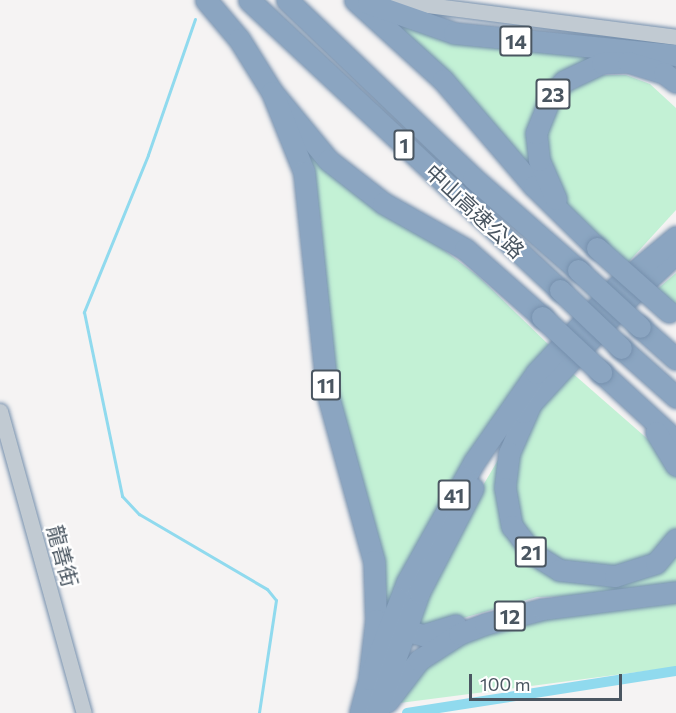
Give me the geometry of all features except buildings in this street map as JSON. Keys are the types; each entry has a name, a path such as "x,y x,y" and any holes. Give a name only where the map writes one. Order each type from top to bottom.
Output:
{"highway":[{"path":"206,0 239,39 272,92 328,160 356,184 465,249 676,441"},
{"name":"中山高速公路","path":"249,0 676,397"},
{"name":"中山高速公路","path":"287,0 473,178 676,359"},
{"path":"355,0 443,80 568,220 672,315"},
{"name":"14","path":"363,0 454,33 676,55"},
{"name":"23","path":"568,220 549,188 539,160 536,133 551,96 564,81 602,63 645,66 676,82"},
{"name":"11","path":"272,92 304,171 327,392 374,561 376,620 369,679"},
{"path":"650,257 676,221"},
{"path":"650,257 676,237"},
{"path":"360,713 369,679 487,463 533,400 631,295 676,253"},
{"name":"41","path":"395,629 420,554 451,500 536,373 650,257"},
{"name":"21","path":"533,400 509,453 505,488 512,526 532,553 559,570 615,576 656,563 676,539"},
{"path":"636,405 676,465"},
{"name":"12","path":"382,713 406,674 444,642 513,615 584,602 676,592"},
{"path":"395,629 423,635 519,606 584,602"},
{"path":"376,713 395,629"}],"street":[{"path":"388,0 676,37"},
{"name":"龍善街","path":"0,411 84,713"}],"green space":[{"path":"390,22 600,53 571,69 538,98 527,142 533,176"},
{"path":"598,75 626,75 650,84 676,108 676,210 624,267 551,189 546,125 563,95"},
{"path":"309,147 352,192 435,243 478,276 550,346 385,620 331,374 321,222 305,149"},
{"path":"676,273 676,313 654,292"},
{"path":"570,371 666,455 676,474 676,537 624,574 545,557 514,513 517,448 540,409"},
{"path":"501,455 513,530 574,579 676,551 676,585 590,596 537,597 456,620 415,626 447,546"},
{"path":"676,601 676,667 392,704 421,664 500,624"}],"waterway":[{"path":"195,19 148,155 84,312 122,496 139,514 267,589 276,600 259,713"},
{"path":"407,713 676,671"}]}
